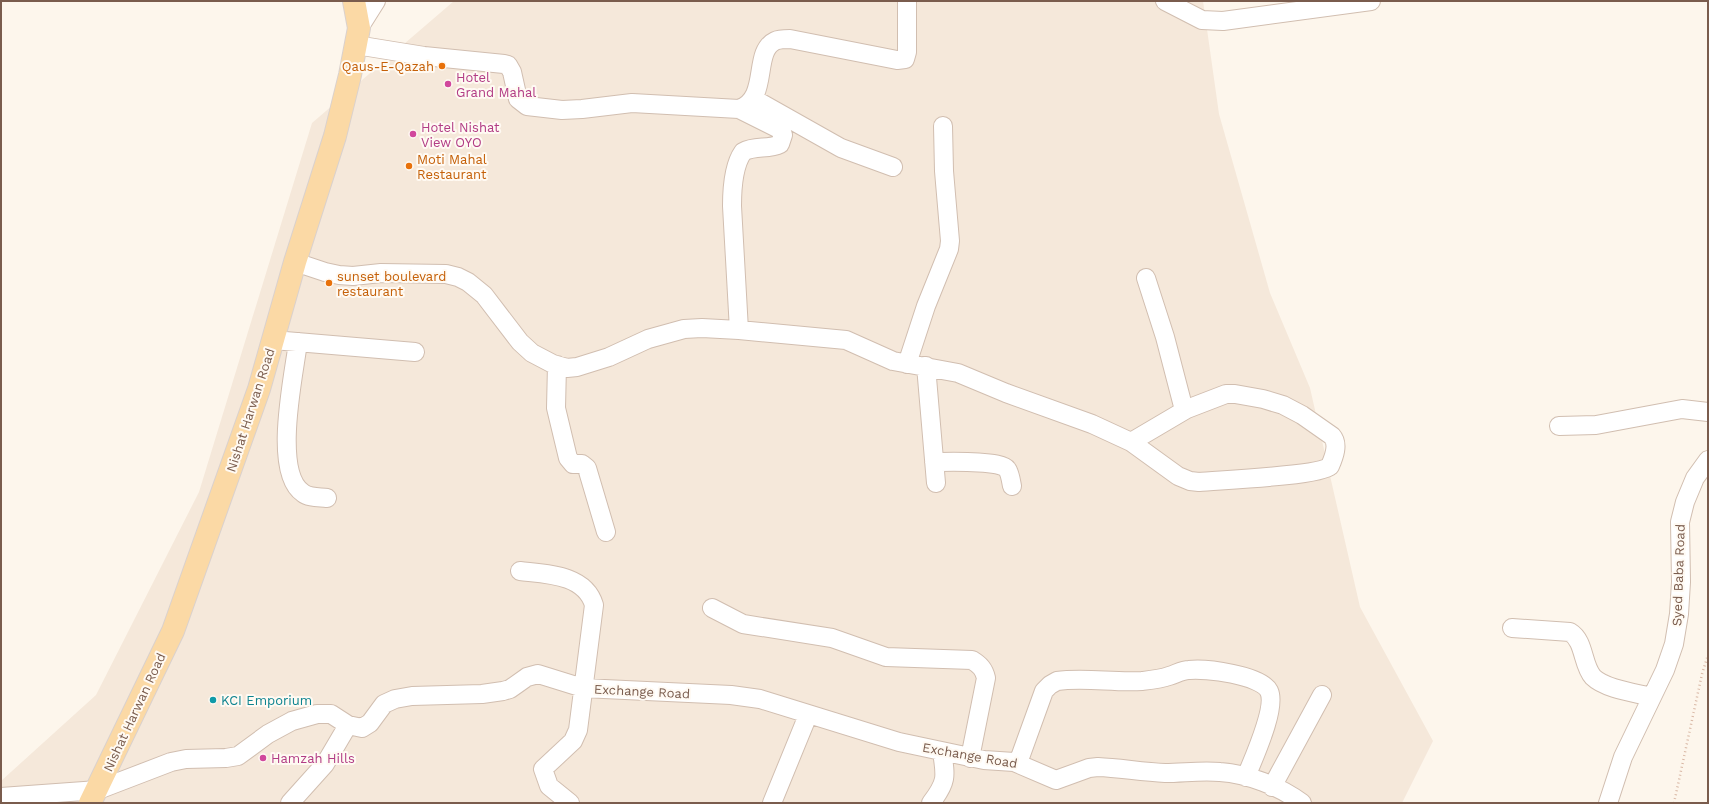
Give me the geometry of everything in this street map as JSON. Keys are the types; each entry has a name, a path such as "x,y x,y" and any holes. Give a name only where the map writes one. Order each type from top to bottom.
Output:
{"main road":[{"name":"Nishat Harwan Road","path":"94,796 173,631 259,389 295,262 335,136 357,36 354,1"}],"street":[{"path":"376,1 357,36 424,56 508,65 512,72 518,98 528,106 562,110 632,103 739,110 777,128 782,132 783,135 780,144 775,146 755,147 743,152 737,164 732,195 732,206 739,330"},
{"path":"739,110 747,107 754,99 765,51 774,41 780,39 790,39 896,60 904,59 907,52 907,1"},
{"path":"1165,1 1202,20 1223,21 1371,1"},
{"path":"754,99 841,148 894,166"},
{"path":"907,364 926,306 949,249 950,241 944,171 943,126"},
{"path":"295,262 339,275 353,276 381,273 446,274 458,277 468,282 484,295 520,342 532,353 567,368 577,367 608,357 648,339 672,331 702,328 846,340 893,361 958,373 999,390 1092,424 1131,442 1158,460 1178,476 1190,481 1199,482 1322,471 1331,464 1336,446 1335,439 1302,415 1283,405 1263,399 1235,394 1226,394 1184,410 1131,442"},
{"path":"1146,278 1165,337 1184,410"},
{"path":"273,340 415,352"},
{"path":"298,342 286,436 288,467 297,487 303,494 313,497 327,498"},
{"path":"557,365 556,408 568,458 573,464 582,464 587,468 606,532"},
{"path":"926,366 936,483"},
{"path":"1559,426 1596,425 1682,409 1708,412"},
{"name":"Syed Baba Road","path":"1608,803 1623,757 1665,670 1674,644 1679,614 1681,582 1680,522 1685,502 1696,478 1708,460"},
{"path":"934,462 975,462 1004,466 1008,470 1012,486"},
{"path":"520,571 558,575 570,579 581,587 592,600 594,610 578,730 572,741 545,765 543,769 549,786 570,803"},
{"path":"712,608 743,624 832,638 886,657 972,660 980,665 984,670 986,678 970,758"},
{"path":"1512,628 1570,632 1576,637 1588,670 1599,682 1607,686 1652,696"},
{"path":"1018,763 1044,691 1057,681 1141,681 1163,678 1188,670 1203,670 1252,678 1265,686 1269,691 1270,708 1268,717 1246,777"},
{"name":"Exchange Road","path":"348,725 362,728 367,726 384,704 395,698 412,696 482,694 503,691 510,689 527,677 538,674 583,688 747,697 771,702 808,715 899,742 970,758 1018,763 1056,780 1089,768 1098,767 1163,773 1219,772 1246,777 1290,795 1302,803"},
{"path":"1272,787 1322,694"},
{"path":"1,797 94,796 171,762 186,759 226,758 238,756 268,734 292,721 317,714 331,714 348,725 328,759 290,803"},
{"path":"774,802 808,715"},
{"path":"931,803 942,789 945,778 942,752"}],"path":[{"path":"1674,803 1702,674 1708,655"}],"shaded area":[{"path":"454,1 1203,1 1219,114 1270,293 1310,388 1360,607 1433,741 1402,803 1,803 1,781 96,695 199,492 312,123"}],"place":[{"name":"Qaus-E-Qazah","path":"442,66"},
{"name":"Hotel Grand Mahal","path":"448,84"},
{"name":"Hotel Nishat View OYO","path":"413,134"},
{"name":"Moti Mahal Restaurant","path":"409,166"},
{"name":"sunset boulevard restaurant","path":"329,283"},
{"name":"KCI Emporium","path":"213,700"},
{"name":"Hamzah Hills","path":"263,758"}]}
